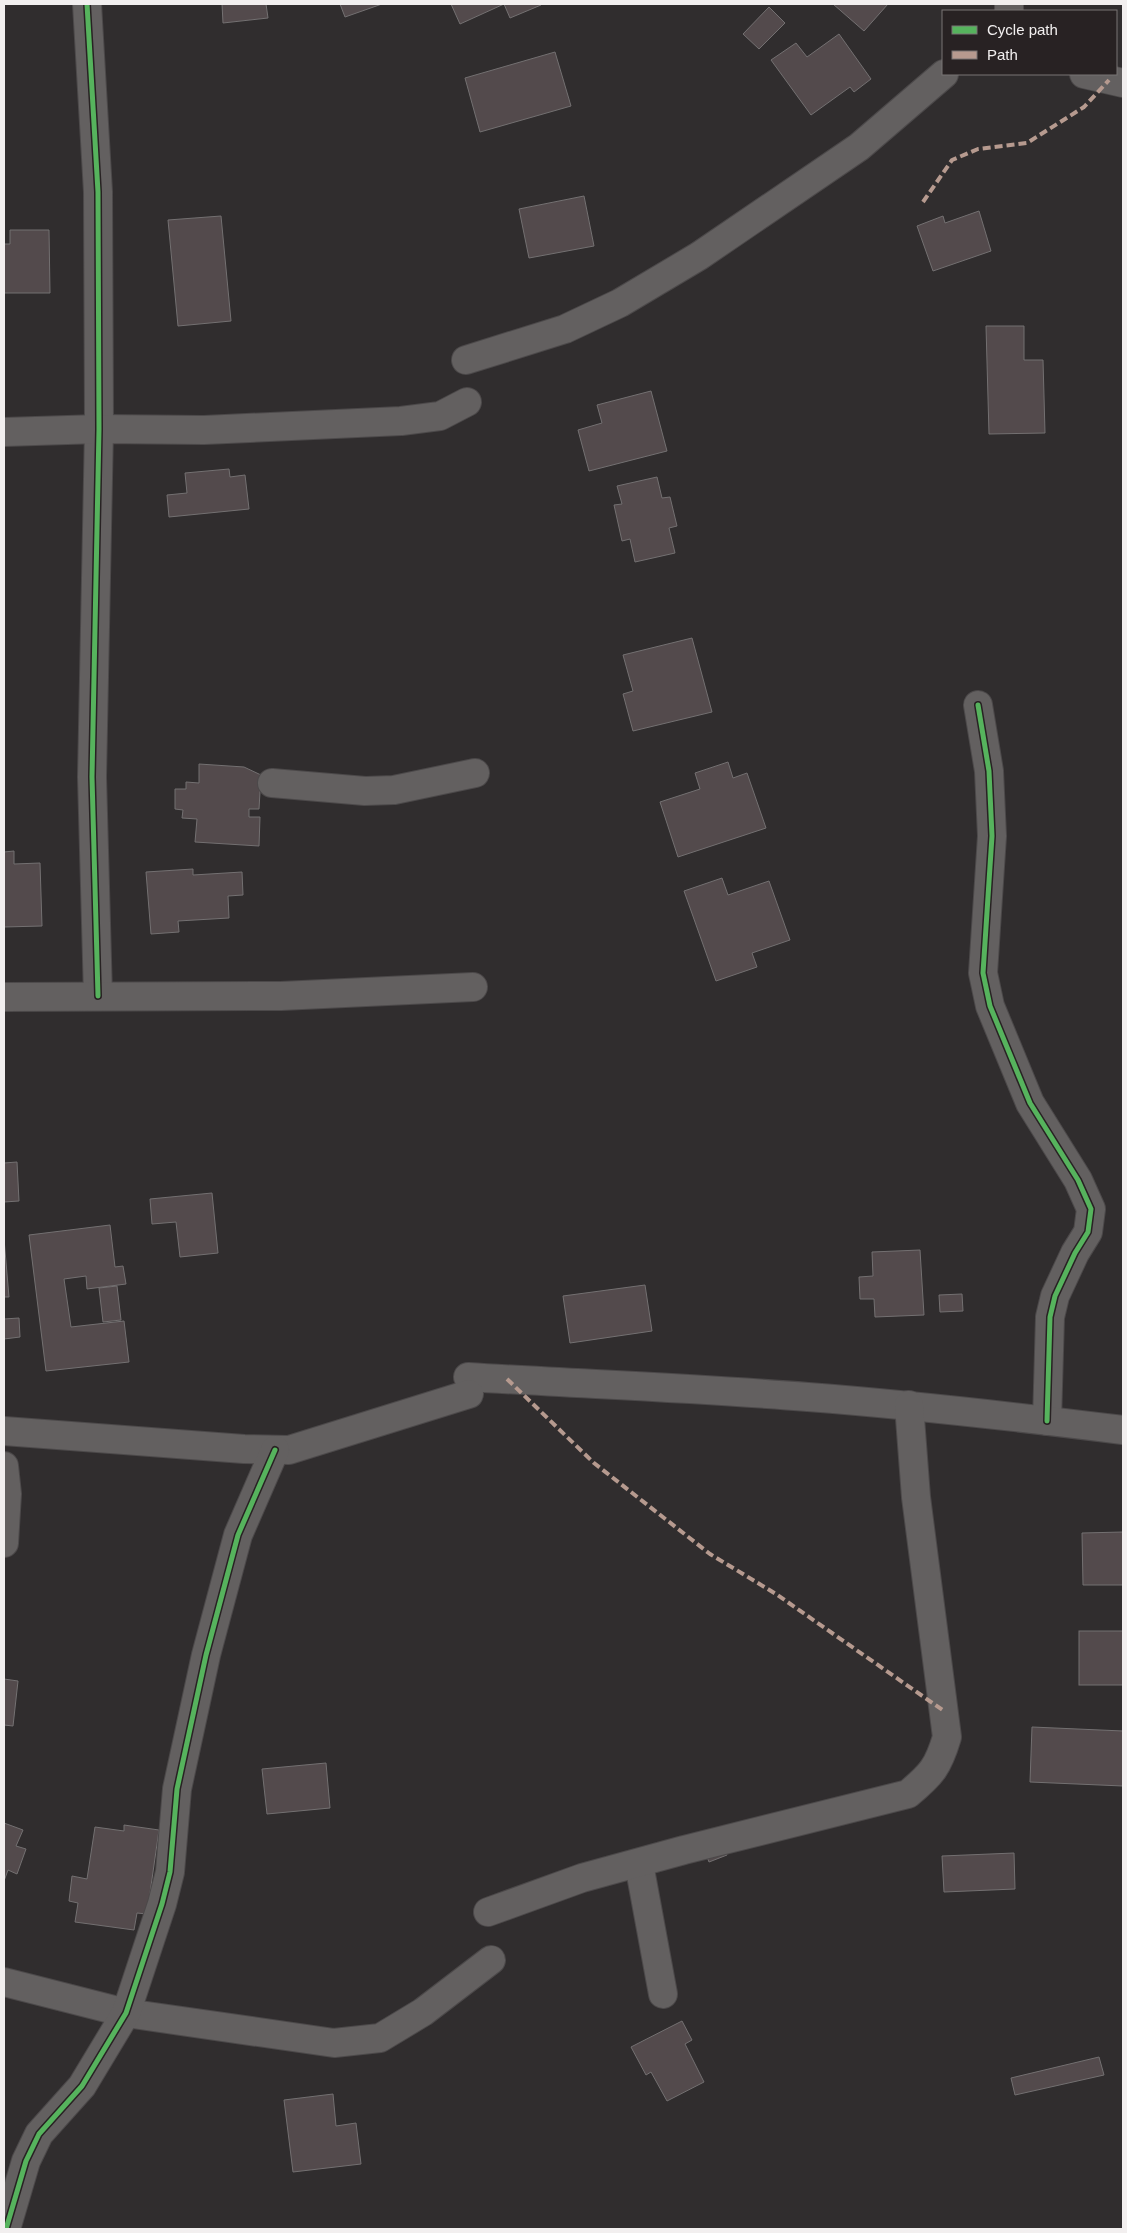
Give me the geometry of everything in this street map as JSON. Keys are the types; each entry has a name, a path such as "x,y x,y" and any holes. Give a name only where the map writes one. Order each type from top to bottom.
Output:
{"street":[{"path":"87,4 98,192 99,429 92,777 98,996"},
{"path":"466,360 565,329 620,303 699,256 859,148 943,75"},
{"path":"1088,75 1123,83"},
{"path":"4,432 99,429 204,430 402,421 440,416 467,402"},
{"path":"978,705 990,780 992,836 983,973 990,1006 1030,1103 1078,1180 1091,1209 1088,1232 1075,1253 1054,1296 1050,1317 1048,1421"},
{"path":"272,783 364,792 394,790 475,773"},
{"path":"4,997 281,996 473,987"},
{"path":"4,1431 289,1450 469,1385 635,1385 909,1405 1123,1430"},
{"path":"488,1912 582,1878 639,1864 684,1850 908,1794 927,1779 935,1769 947,1737 920,1533 909,1405"},
{"path":"6,2229 26,2161 38,2134 82,2086 126,2013 162,1904 170,1872 177,1789 206,1655 238,1535 275,1450"},
{"path":"4,1466 7,1494 4,1543"},
{"path":"639,1864 663,1994"},
{"path":"4,1982 126,2013 334,2043 380,2038 423,2012 491,1960"}],"building":[{"path":"222,4 266,4 268,18 223,23"},
{"path":"340,4 382,4 345,17"},
{"path":"451,4 504,4 460,24"},
{"path":"504,4 541,4 541,5 510,18"},
{"path":"833,4 888,4 864,31"},
{"path":"769,7 785,23 759,49 743,34"},
{"path":"839,34 871,79 854,92 850,87 811,115 771,60 796,43 807,57"},
{"path":"555,52 571,106 480,132 465,78"},
{"path":"584,196 594,246 529,258 519,209"},
{"path":"979,211 991,251 933,271 917,226 943,216 945,223"},
{"path":"221,216 231,321 178,326 168,220"},
{"path":"10,230 49,230 50,293 4,293 4,244 10,244"},
{"path":"986,326 1024,326 1024,360 1043,360 1045,433 989,434"},
{"path":"651,391 667,451 589,471 578,430 602,423 597,405"},
{"path":"229,469 230,477 245,475 249,509 169,517 167,495 187,493 185,473"},
{"path":"657,477 662,498 670,497 677,526 669,528 675,553 635,562 630,539 622,541 614,505 622,504 617,486"},
{"path":"692,638 712,712 633,731 623,694 633,691 623,655"},
{"path":"728,762 733,778 747,773 766,828 678,857 660,802 700,789 695,773"},
{"path":"199,764 244,767 261,775 259,809 249,809 249,817 260,817 259,846 195,842 197,819 182,818 183,810 175,809 175,789 186,789 186,782 199,783"},
{"path":"14,851 14,864 40,863 42,926 4,927 4,852"},
{"path":"193,869 193,875 242,872 243,895 228,896 229,918 178,921 179,932 151,934 146,872"},
{"path":"722,878 728,895 769,881 790,940 752,953 757,967 716,981 684,891"},
{"path":"17,1162 19,1201 4,1202 4,1163"},
{"path":"212,1193 218,1253 180,1257 176,1222 152,1224 150,1199"},
{"path":"110,1225 115,1267 123,1266 126,1284 87,1289 86,1276 64,1279 71,1327 124,1321 129,1362 46,1371 29,1235"},
{"path":"4,1239 9,1297 4,1297"},
{"path":"920,1250 924,1315 875,1317 874,1299 860,1299 859,1277 873,1276 872,1252"},
{"path":"645,1285 652,1331 570,1343 563,1296"},
{"path":"117,1286 121,1320 103,1322 99,1288"},
{"path":"962,1294 963,1311 940,1312 939,1295"},
{"path":"19,1318 20,1337 4,1339 4,1319"},
{"path":"1123,1532 1123,1585 1083,1585 1082,1533"},
{"path":"1079,1631 1123,1631 1123,1685 1079,1685"},
{"path":"4,1679 18,1681 13,1726 4,1725"},
{"path":"1032,1727 1123,1731 1123,1786 1030,1782"},
{"path":"326,1763 330,1808 267,1814 262,1769"},
{"path":"4,1823 23,1830 16,1846 26,1849 17,1874 8,1870 4,1881"},
{"path":"124,1825 159,1830 147,1914 137,1913 134,1930 75,1922 78,1903 69,1901 72,1876 87,1879 95,1827 124,1831"},
{"path":"722,1843 727,1855 709,1862 704,1849"},
{"path":"1014,1853 1015,1889 944,1892 942,1856"},
{"path":"682,2021 692,2040 685,2044 704,2082 667,2101 651,2072 646,2075 631,2047"},
{"path":"1099,2057 1104,2075 1015,2095 1011,2078"},
{"path":"333,2094 336,2126 356,2123 361,2164 293,2172 284,2100"}],"marked path":[{"path":"923,202 952,160 978,149 1027,143 1084,107 1109,80"},
{"path":"507,1379 594,1463 710,1554 776,1594 944,1711"}],"cycle path":[{"path":"87,4 98,192 99,429 92,777 98,996"},
{"path":"978,705 989,771 992,836 983,973 990,1006 1030,1103 1078,1180 1091,1209 1088,1232 1075,1253 1055,1296 1050,1317 1047,1421"},
{"path":"6,2229 26,2161 39,2134 82,2086 126,2013 162,1904 170,1872 177,1789 206,1655 238,1535 275,1450"}]}
